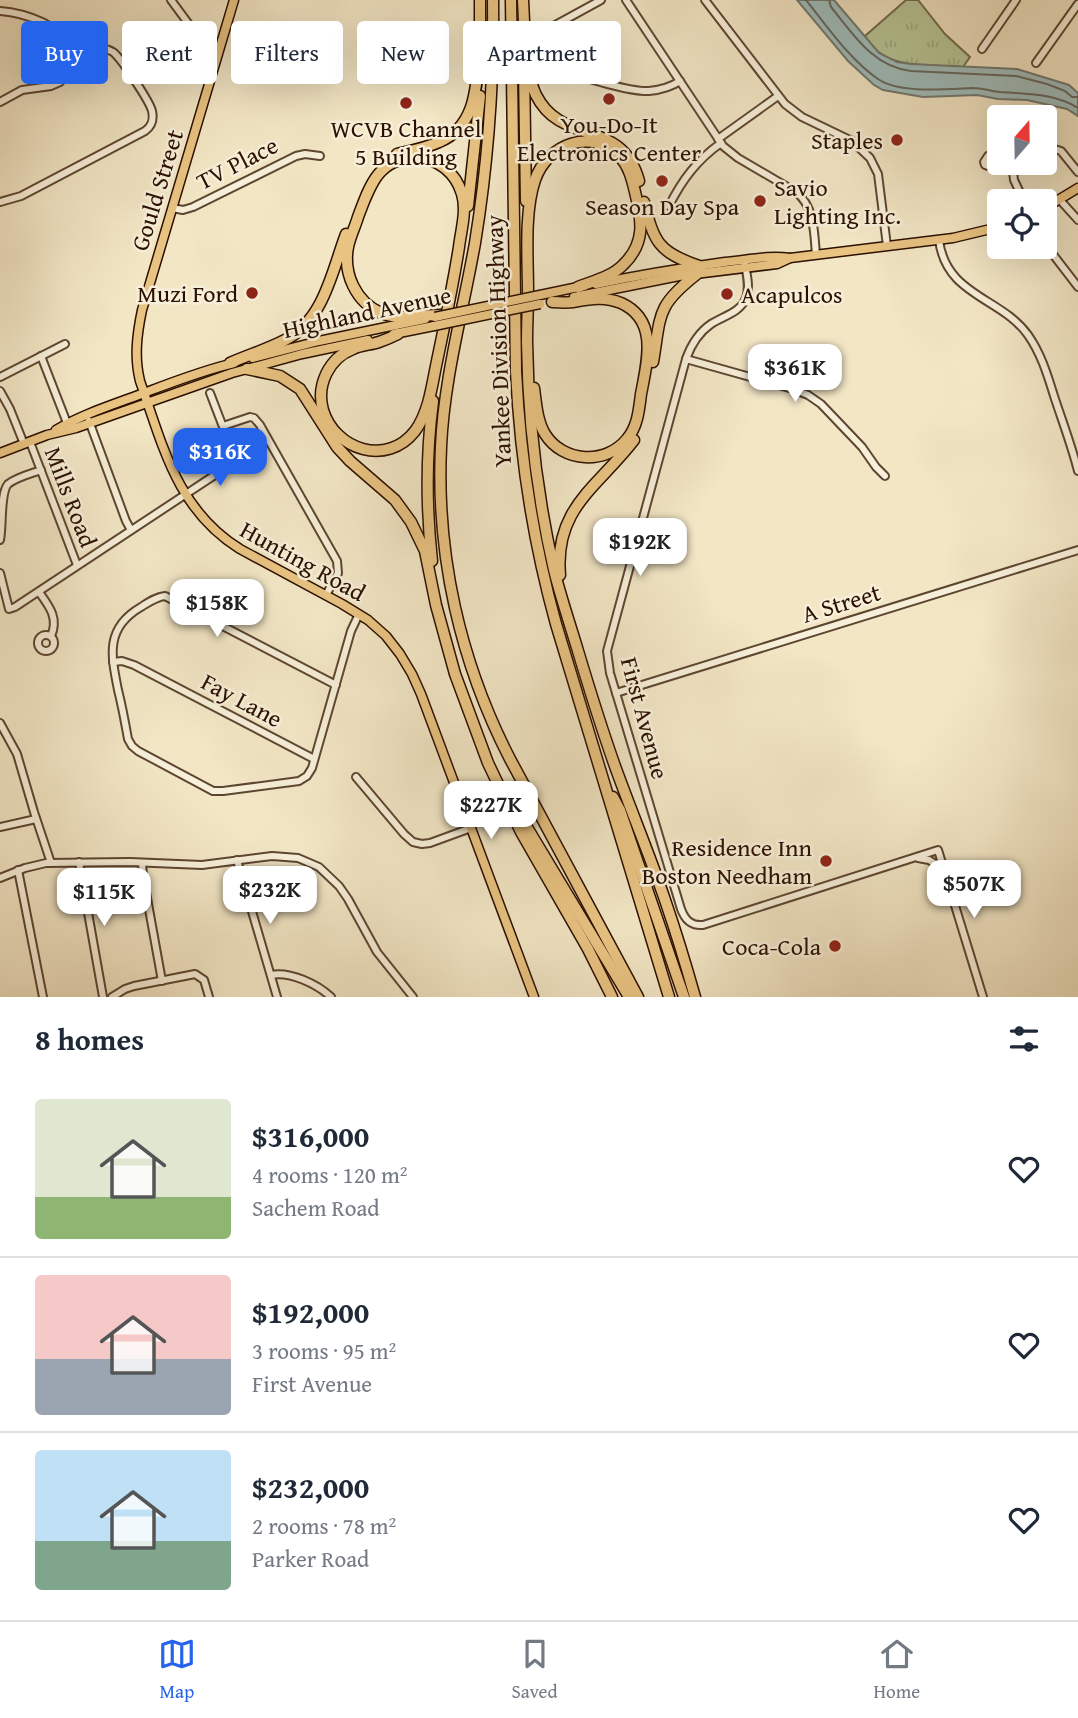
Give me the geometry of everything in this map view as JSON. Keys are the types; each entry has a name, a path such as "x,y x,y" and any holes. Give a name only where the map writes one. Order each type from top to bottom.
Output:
{"highway":[{"path":"480,0 480,21"},
{"name":"Yankee Division Highway","path":"493,0 492,72 484,175 474,246 447,387 441,438 441,501 448,573 463,644 491,722 638,997"},
{"name":"Yankee Division Highway","path":"511,0 515,361 522,453 532,524 545,584 669,997"},
{"path":"523,0 524,21"},
{"path":"230,363 290,337 302,328 324,295 368,176 376,166 389,158 439,143 452,135 467,117 474,100 476,84"},
{"path":"457,262 467,217 480,84"},
{"path":"525,84 528,391 537,481 564,609 601,727 664,898 695,997"},
{"path":"533,84 543,106 563,124 609,140 623,150 636,171 650,225 657,241 671,255 698,270 673,293 661,314 644,416 638,435 580,501 565,527 560,570 570,624"},
{"path":"527,236 534,184 542,165 551,154 565,145 586,142 605,146 621,159 630,174 640,209 640,237 634,252 621,268 578,288"},
{"path":"398,334 381,342 348,351 336,360 324,378 321,398 326,418 340,438 355,447 387,449 414,433 421,422 429,401 457,262 464,215 460,188 452,175 439,163 421,158 400,160 385,168 371,185 349,245 347,263 351,281 363,301 379,312 403,317 437,318"},
{"path":"528,318 535,395 539,419 546,435 560,449 576,456 603,456 615,450 628,439 636,422 648,354 645,330 633,311 615,301 594,298 552,302"},
{"path":"442,342 431,418 428,482 430,545 442,624"},
{"path":"247,369 280,376 297,386 340,451 391,496 414,527 423,547 458,684 488,763 612,997"},
{"path":"484,750 513,804 629,997"},
{"path":"602,775 620,810 684,997"}],"main road":[{"name":"Gould Street","path":"144,393 136,362 138,331 150,280 234,0"},
{"path":"1057,202 1078,188"},
{"name":"Highland Avenue","path":"0,453 202,372 319,341 540,300 636,275 745,264 776,256 790,258 939,240 987,230"},
{"name":"Highland Avenue","path":"47,435 67,423 148,402 247,369 398,334 437,318 540,300 552,302 698,270"},
{"name":"Hunting Road","path":"144,393 177,481 206,523 229,542 359,614 377,628 400,654 412,674 534,997"}],"street":[{"path":"171,0 186,21"},
{"path":"601,0 539,34 552,57 580,76 644,91 669,87 680,81"},
{"path":"626,0 719,141 738,158 802,196 810,212 816,255"},
{"path":"705,0 778,96 793,111 852,141 870,158 878,174 887,246"},
{"path":"982,49 1013,1"},
{"path":"1036,63 1078,4"},
{"path":"0,12 20,14 40,21"},
{"path":"108,50 122,63"},
{"path":"0,102 22,90 56,84"},
{"path":"0,202 21,197 149,128 153,118 151,107 136,84"},
{"path":"669,206 690,171 705,155 778,96"},
{"path":"1057,149 1078,172"},
{"name":"TV Place","path":"172,208 183,210 193,207 293,157 305,154 320,156"},
{"path":"1060,200 1078,220"},
{"path":"939,240 944,260 959,282 1012,317 1035,347 1043,363 1078,471"},
{"path":"1057,259 1078,287"},
{"name":"First Avenue","path":"745,264 748,288 745,300 734,311 701,332 693,342 686,359 608,642 608,664 616,693 681,909 685,919 691,923 706,924 916,858"},
{"path":"0,377 65,344"},
{"path":"41,356 67,423"},
{"path":"686,359 808,395 821,404 862,447 885,476"},
{"name":"Mills Road","path":"0,391 41,470 77,565"},
{"path":"0,573 9,609 39,592 232,464 233,453 210,393"},
{"path":"223,425 250,417 260,425 337,561 338,573 326,595"},
{"path":"88,419 131,530"},
{"path":"0,540 1,497 4,488 11,482 41,470"},
{"name":"A Street","path":"616,693 1078,550"},
{"path":"39,592 54,615 51,636"},
{"path":"336,685 165,596 156,598 134,611 121,623 113,642 113,662 128,738 132,746 207,788 223,791 301,780 309,774 359,614"},
{"name":"Fay Lane","path":"113,662 134,664 314,759"},
{"path":"0,723 17,754 51,863"},
{"path":"356,777 404,834 414,842 427,844 471,828"},
{"path":"0,827 36,820"},
{"path":"916,858 938,850 983,997"},
{"path":"0,878 35,865 51,863 202,865 272,856 289,856 307,861 323,870 335,882 377,952 413,997"},
{"path":"916,858 929,860 945,871"},
{"path":"237,860 277,997"},
{"path":"79,862 103,997"},
{"path":"142,863 162,981"},
{"path":"18,870 43,997"},
{"path":"112,997 130,988 193,974 201,976 205,981 209,997"},
{"path":"271,975 281,974 304,981 331,997"}],"green space":[{"path":"906,0 918,0 945,34 970,57 963,67 898,61 888,58 872,45 865,36"}],"water":[{"path":"797,0 834,0 879,53 897,62 1017,69 1069,85 1078,93 1078,116 1057,105 1027,100 977,95 923,97 883,90 848,61"}],"place":[{"name":"You-Do-It Electronics Center","path":"609,99"},
{"name":"WCVB Channel 5 Building","path":"406,103"},
{"name":"Staples","path":"897,140"},
{"name":"Season Day Spa","path":"662,181"},
{"name":"Savio Lighting Inc.","path":"760,201"},
{"name":"Muzi Ford","path":"252,293"},
{"name":"Acapulcos","path":"727,294"},
{"name":"Residence Inn Boston Needham","path":"826,861"},
{"name":"Coca-Cola","path":"835,946"}]}
